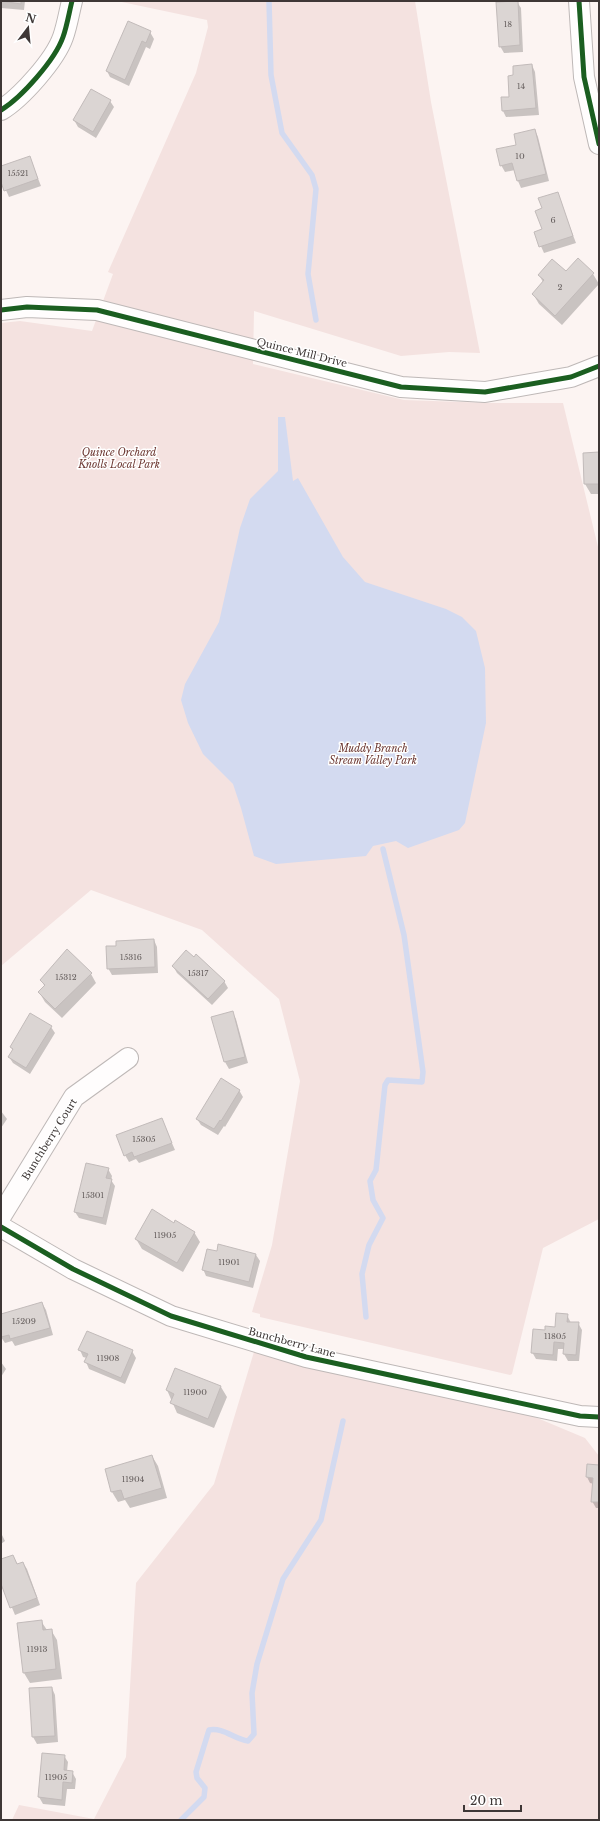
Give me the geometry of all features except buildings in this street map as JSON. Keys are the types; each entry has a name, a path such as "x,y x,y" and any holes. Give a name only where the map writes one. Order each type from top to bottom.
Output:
{"street":[{"path":"1,110 13,103 48,64 63,38 72,1"},
{"path":"579,1 584,77 599,144"},
{"name":"Quince Mill Drive","path":"1,310 27,307 98,310 402,387 485,392 571,377 599,366"},
{"name":"Bunchberry Court","path":"1,1216 74,1096 128,1058"},
{"name":"Bunchberry Lane","path":"1,1227 73,1269 171,1316 306,1357 580,1416 599,1417"}],"green space":[{"path":"117,1 415,1 431,102 480,353 449,352 401,356 254,311 253,364 404,400 490,403 563,403 599,551 599,1219 543,1248 512,1374 510,1375 260,1317 260,1314 252,1312 272,1245 300,1081 279,999 202,930 91,890 1,966 1,323 20,321 92,331 113,274 108,272 196,73 208,27 207,20"},
{"path":"257,1342 485,1396 585,1438 599,1456 599,1820 12,1820 19,1805 94,1819 126,1757 136,1583 214,1484"}],"water":[{"path":"278,417 285,417 293,481 298,478 343,557 365,582 446,609 462,617 476,631 485,668 486,723 465,823 459,830 408,848 396,841 373,846 366,856 276,864 254,856 233,784 203,754 188,723 181,700 185,684 219,622 240,528 250,499 278,471"}],"waterway":[{"path":"269,1 271,75 282,133 312,175 316,189 308,274 316,320"},
{"path":"366,1317 362,1274 369,1245 383,1218 373,1200 370,1181 376,1170 385,1085 388,1080 422,1082 423,1072 404,935 383,849"},
{"path":"181,1820 204,1797 205,1788 197,1778 196,1772 209,1730 219,1730 248,1741 254,1734 252,1693 257,1664 283,1579 321,1520 343,1421"}],"cycle path":[{"path":"1,110 27,88 53,56 63,37 72,1"},
{"path":"579,1 584,77 599,144"},
{"path":"1,310 27,307 97,310 401,387 485,392 571,377 599,366"},
{"path":"1,1227 73,1269 171,1316 306,1357 580,1416 599,1417"}],"park label":[{"name":"Quince Orchard Knolls Local Park","path":"119,458"},
{"name":"Muddy Branch Stream Valley Park","path":"373,754"}]}
